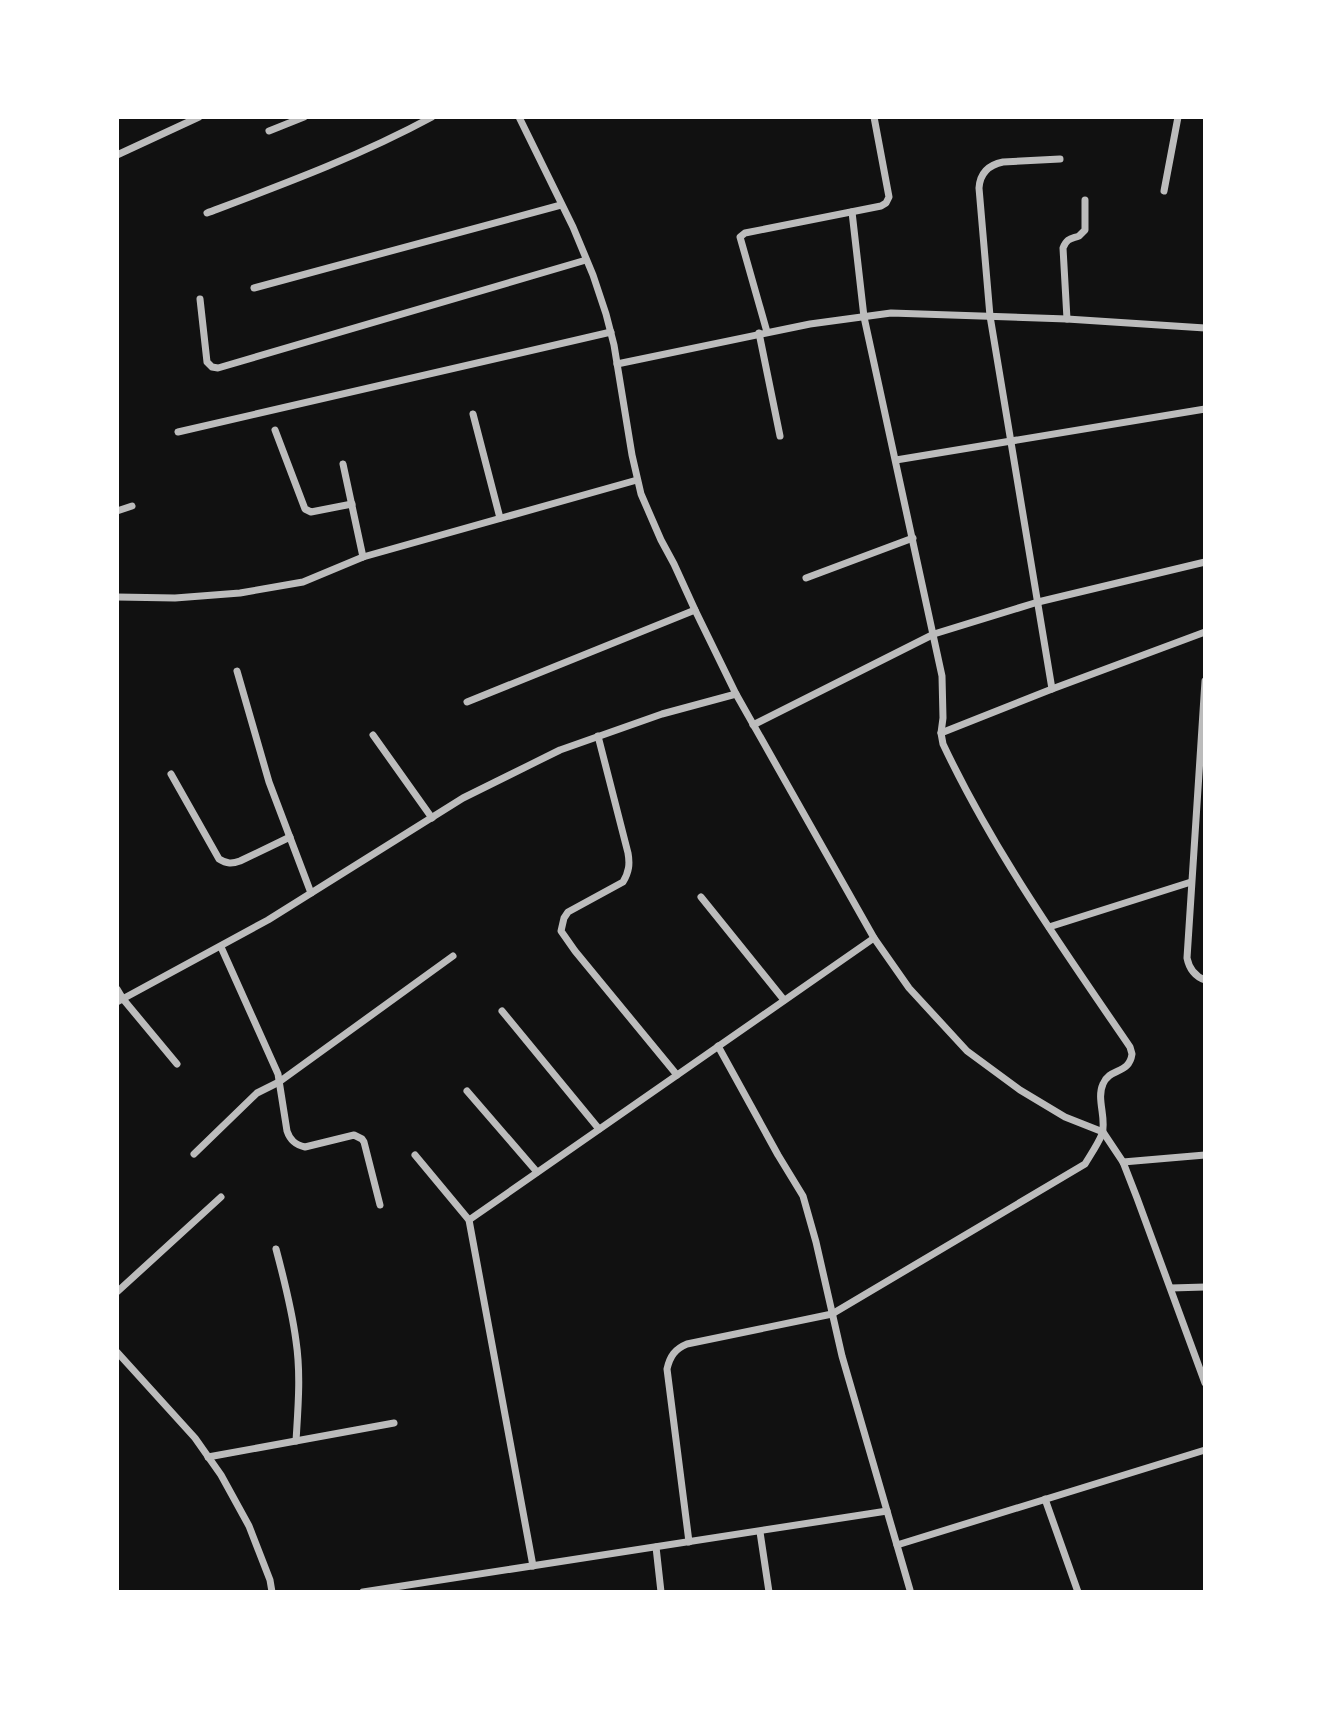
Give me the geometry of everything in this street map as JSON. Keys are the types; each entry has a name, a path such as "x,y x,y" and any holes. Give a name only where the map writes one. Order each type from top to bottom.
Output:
{"street":[{"path":"117,155 199,117"},
{"path":"269,131 304,117"},
{"path":"207,213 342,161 432,117"},
{"path":"519,117 573,227 602,301 611,332 641,494 652,520 736,694 874,938 909,988 967,1051 1020,1090 1065,1117 1103,1132"},
{"path":"780,436 763,333 740,237 745,233 881,206 888,201 874,117"},
{"path":"1164,191 1178,117"},
{"path":"1052,689 990,316 979,180 988,167 995,163 1060,159"},
{"path":"1067,319 1063,247 1068,240 1079,236 1084,230 1085,200"},
{"path":"254,288 561,205"},
{"path":"852,212 864,317 942,676 943,744 997,846 1130,1047 1132,1054 1128,1065 1108,1076 1101,1090 1103,1132 1123,1162 1205,1383"},
{"path":"200,299 207,362 218,368 586,260"},
{"path":"617,364 810,324 891,313 1067,319 1205,328"},
{"path":"178,432 611,332"},
{"path":"896,460 1205,409"},
{"path":"473,414 500,518"},
{"path":"275,430 305,509 311,512 352,504"},
{"path":"343,464 363,557"},
{"path":"117,597 175,598 240,593 303,582 363,557 638,480"},
{"path":"117,511 132,506"},
{"path":"806,578 913,538"},
{"path":"753,725 934,634 1038,602 1205,562"},
{"path":"467,702 695,610"},
{"path":"941,733 1205,632"},
{"path":"237,671 269,782 311,893"},
{"path":"1205,681 1186,958 1195,974 1205,980"},
{"path":"120,1000 268,920 463,798 548,756 598,736 662,714 736,694"},
{"path":"373,736 432,817"},
{"path":"598,736 628,853 628,873 624,882 568,912 561,931 677,1074"},
{"path":"171,774 219,859 225,863 233,864 290,837"},
{"path":"1196,822 1205,821"},
{"path":"1049,928 1191,882"},
{"path":"701,897 784,1000"},
{"path":"469,1220 874,938"},
{"path":"221,947 278,1074 287,1131 293,1142 305,1147 354,1135 362,1139 380,1205"},
{"path":"194,1154 257,1093 279,1082 453,956"},
{"path":"117,989 120,1000 177,1064"},
{"path":"502,1012 600,1129"},
{"path":"718,1046 803,1196 842,1356 910,1590"},
{"path":"467,1091 537,1172"},
{"path":"689,1542 667,1368 673,1353 679,1347 687,1343 832,1314 1085,1164 1103,1132"},
{"path":"415,1155 469,1220 533,1566"},
{"path":"1123,1162 1205,1156"},
{"path":"117,1292 221,1197"},
{"path":"276,1249 289,1296 297,1344 299,1392 296,1441"},
{"path":"1171,1288 1205,1287"},
{"path":"117,1352 195,1438 221,1475 249,1526 272,1592"},
{"path":"208,1457 394,1423"},
{"path":"897,1545 1205,1450"},
{"path":"1045,1499 1078,1592"},
{"path":"363,1592 887,1511"},
{"path":"760,1532 769,1592"},
{"path":"656,1547 661,1592"}]}
